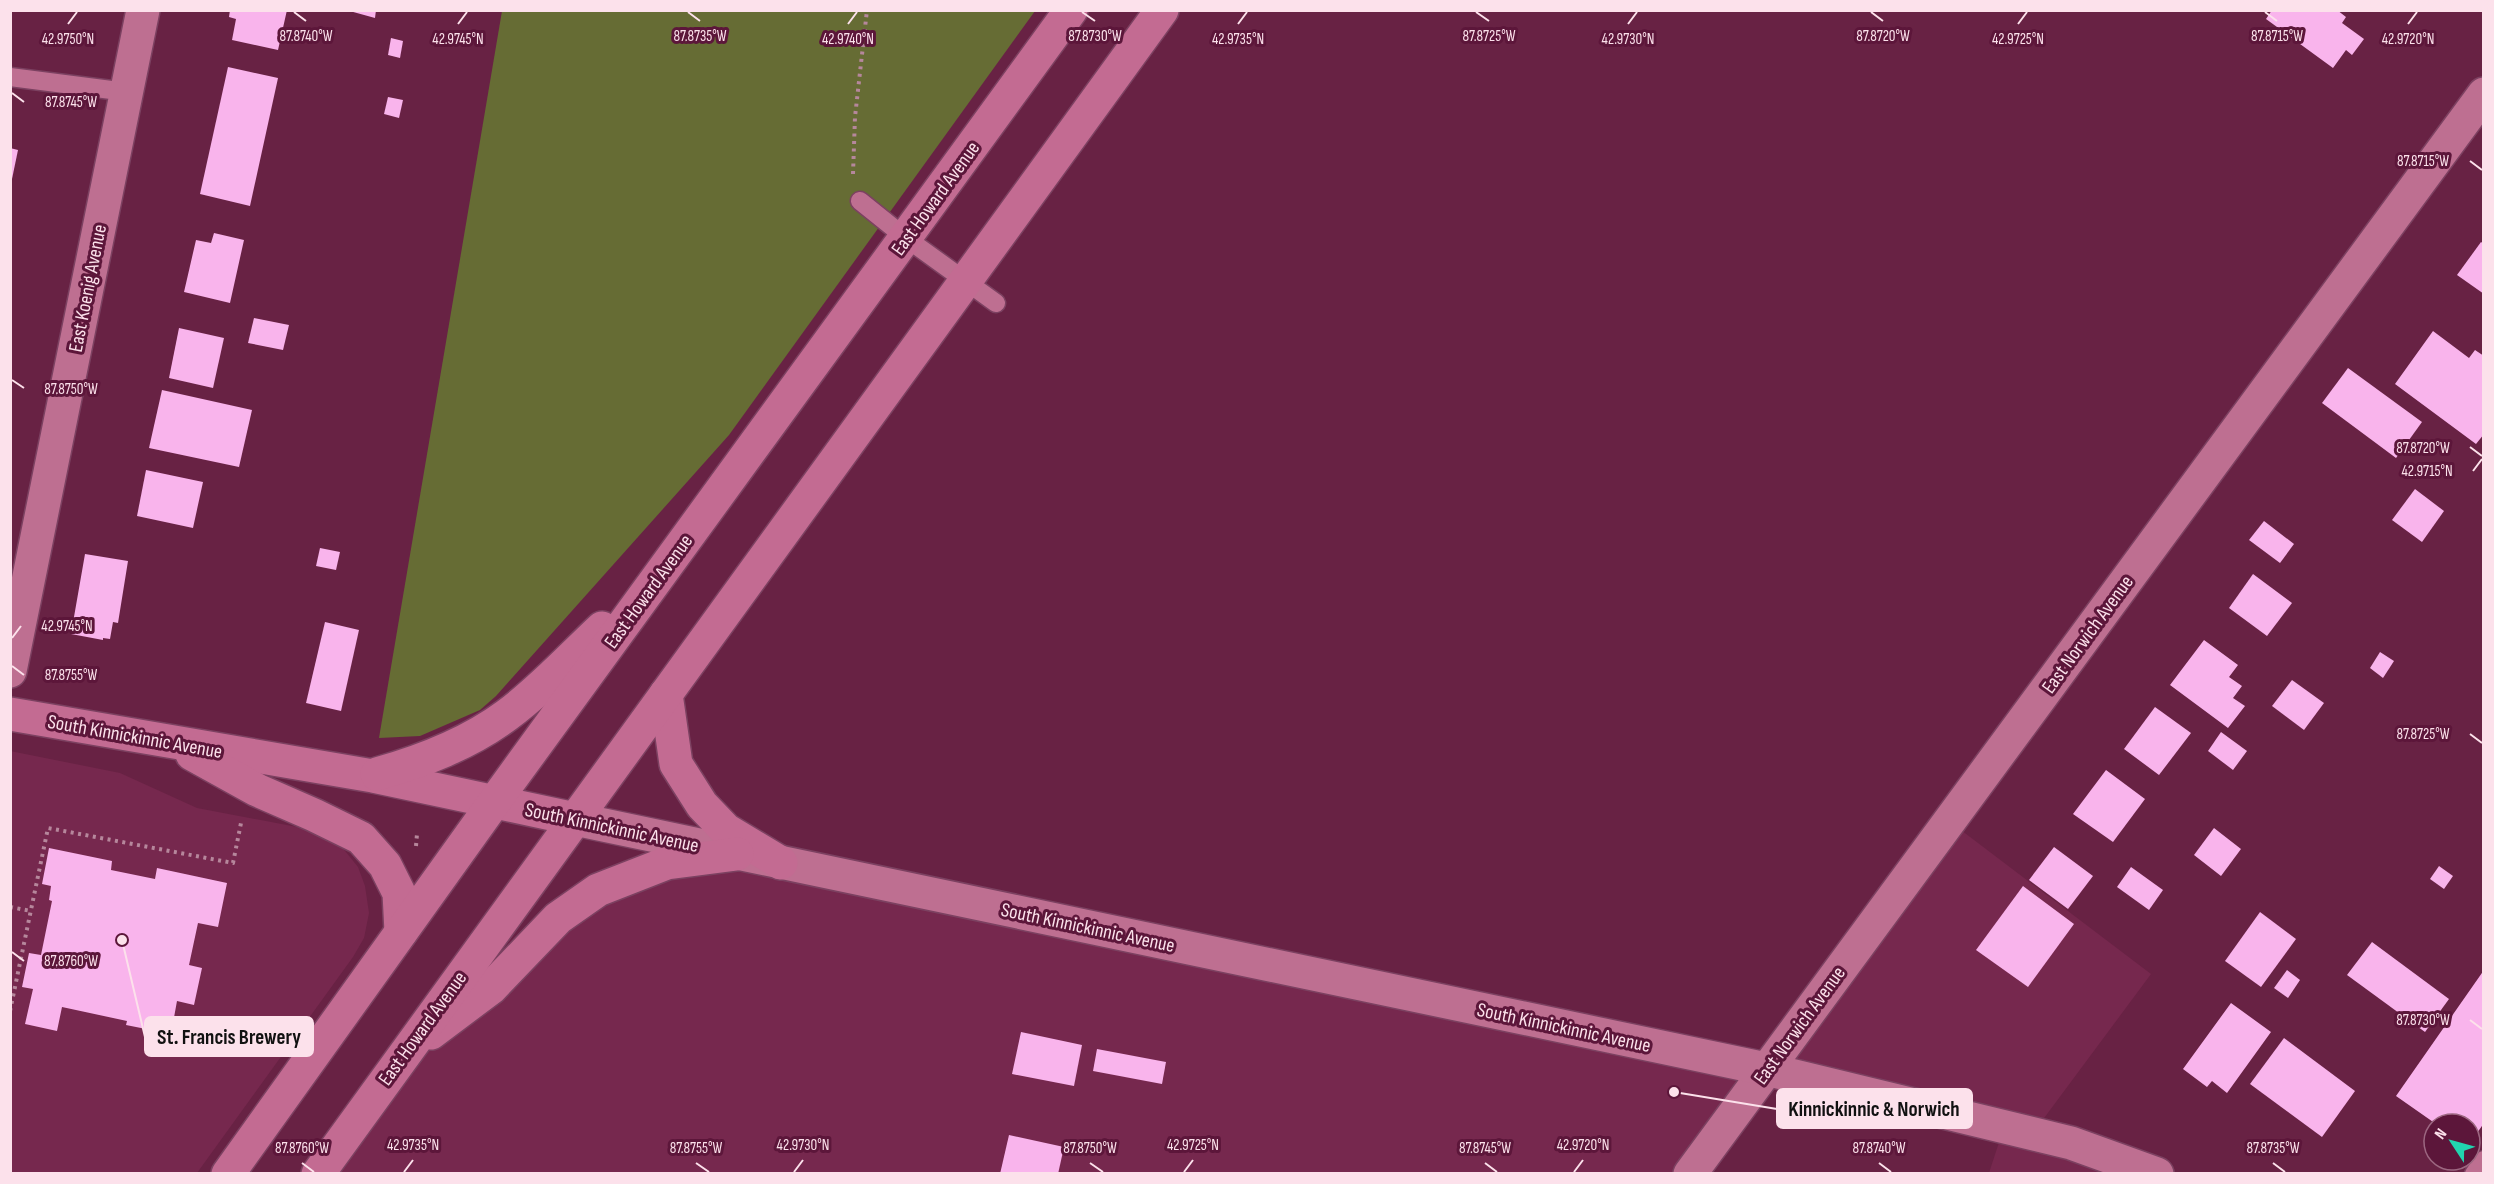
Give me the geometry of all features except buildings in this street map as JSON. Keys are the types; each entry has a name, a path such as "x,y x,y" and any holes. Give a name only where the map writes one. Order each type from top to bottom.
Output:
{"main road":[{"name":"East Howard Avenue","path":"228,1173 400,932 1071,10"},
{"name":"East Howard Avenue","path":"318,1173 1162,10"},
{"path":"373,776 425,760 474,736 507,715 544,684 666,566"},
{"path":"666,694 676,764 702,805 726,830 781,863"},
{"name":"South Kinnickinnic Avenue","path":"10,714 373,776 574,819"},
{"path":"172,742 257,790 361,838 385,865 399,893 400,932"},
{"path":"403,1054 491,988 558,918 598,890 667,863 736,854"}],"street":[{"name":"East Koenig Avenue","path":"10,671 143,10"},
{"name":"East Norwich Avenue","path":"1690,1173 2484,94"},
{"name":"South Kinnickinnic Avenue","path":"574,819 1766,1069 2071,1143 2157,1173"}],"lane":[{"path":"10,77 127,92"},
{"path":"860,201 906,238 996,303"},
{"path":"2474,1173 2484,1160"}],"path":[{"path":"860,201 853,181 853,170 855,117 867,10"},
{"path":"10,1011 48,828 232,863 242,822"},
{"path":"10,907 31,911"}],"shaded area":[{"path":"10,751 120,773 197,808 313,830 341,846 358,867 365,886 369,913 364,938 353,957 197,1173 11,1173"},
{"path":"1949,821 2151,974 2033,1133 2157,1173 1989,1173 2004,1127 1767,1069 1690,1173 318,1174 371,1098 558,918 737,854 1766,1069"}],"green space":[{"path":"502,11 1035,11 729,435 496,696 480,710 420,736 379,738"}],"place":[{"name":"St. Francis Brewery","path":"122,940"},
{"name":"Kinnickinnic & Norwich","path":"1674,1092"}]}
